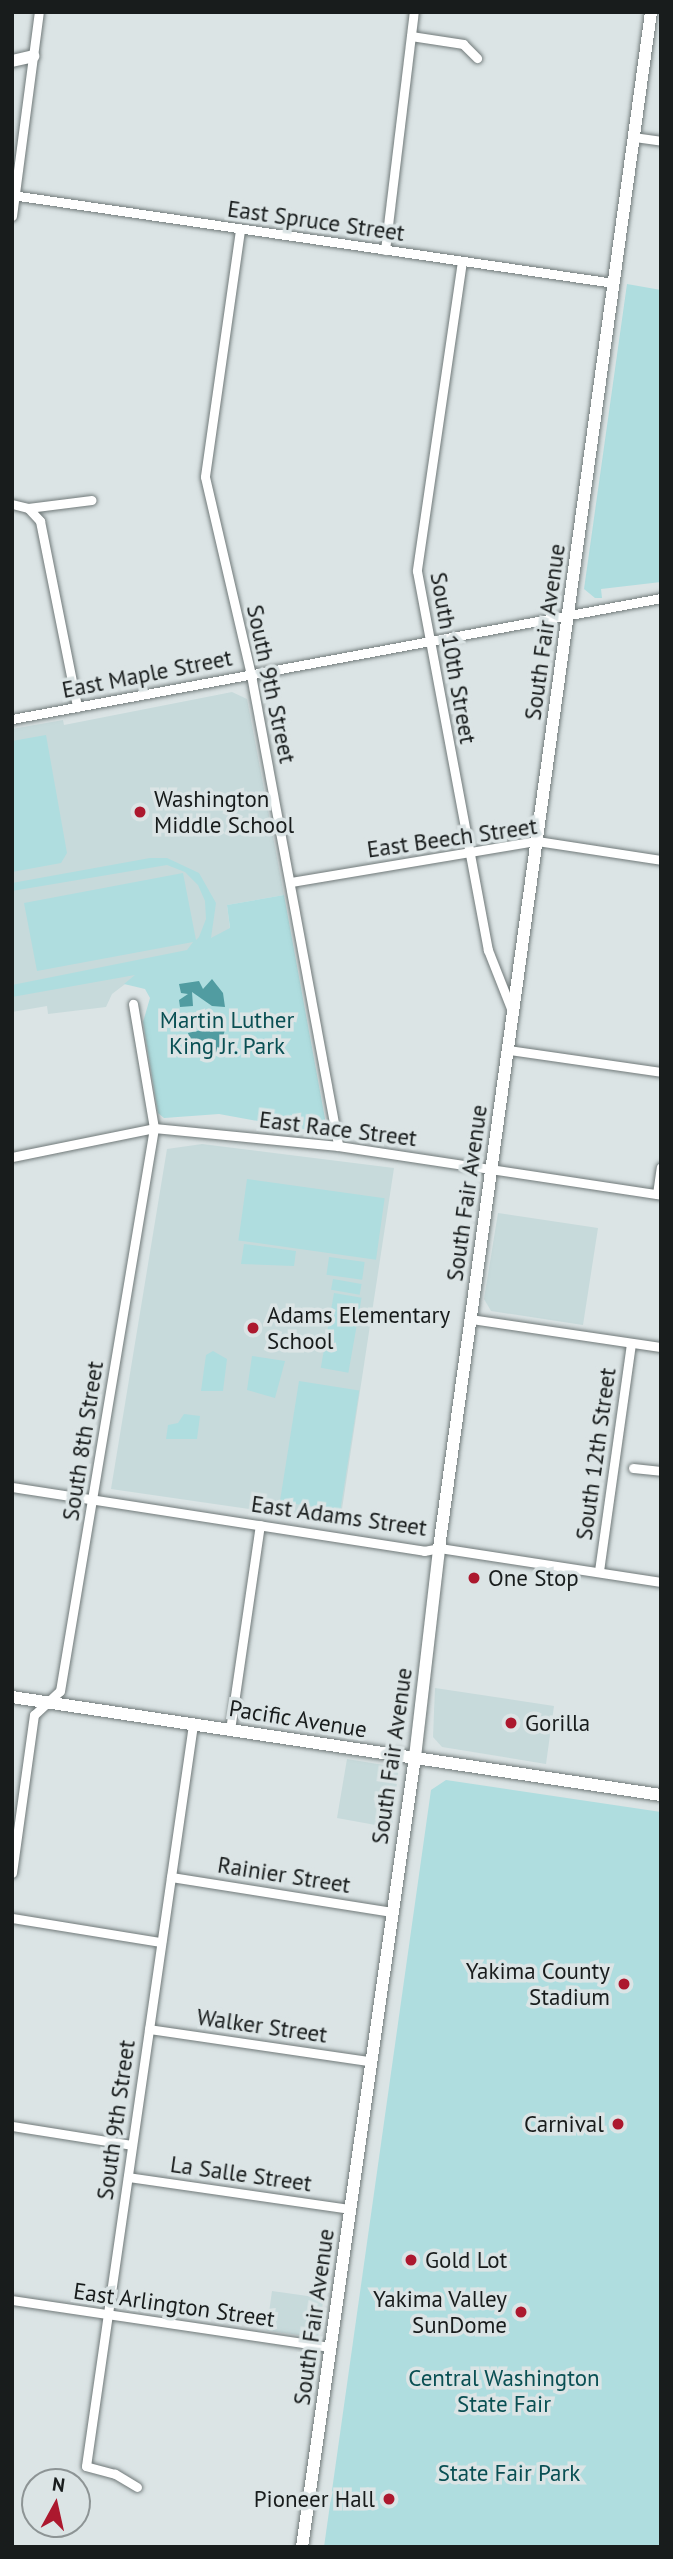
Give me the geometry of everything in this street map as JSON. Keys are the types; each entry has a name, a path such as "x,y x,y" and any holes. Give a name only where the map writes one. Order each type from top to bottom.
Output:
{"street":[{"path":"12,216 39,12"},
{"path":"385,250 414,12"},
{"name":"South Fair Avenue","path":"302,2547 369,2061 415,1758 439,1548 490,1170 509,1050 651,12"},
{"path":"411,36 463,44 477,58"},
{"path":"12,61 33,56"},
{"path":"634,137 661,141"},
{"name":"East Spruce Street","path":"13,195 614,283"},
{"name":"South 9th Street","path":"240,229 205,477 251,675 338,1146"},
{"name":"South 10th Street","path":"462,261 417,570 467,852 488,950 513,1014"},
{"path":"12,504 27,508 92,500"},
{"path":"27,508 40,521 77,707"},
{"name":"East Maple Street","path":"12,719 661,598"},
{"name":"East Beech Street","path":"291,882 537,841 661,860"},
{"name":"South 8th Street","path":"12,1873 34,1715 60,1691 154,1128 133,1004"},
{"path":"509,1050 661,1072"},
{"name":"East Race Street","path":"12,1157 154,1128 338,1146 659,1194"},
{"path":"659,1194 661,1167"},
{"path":"471,1319 661,1347"},
{"name":"South 12th Street","path":"599,1571 631,1343"},
{"path":"633,1468 661,1471"},
{"name":"East Adams Street","path":"12,1487 424,1551 439,1548 661,1582"},
{"path":"230,1730 260,1525"},
{"name":"Pacific Avenue","path":"12,1697 661,1795"},
{"name":"South 9th Street","path":"137,2487 115,2474 86,2466 193,1724"},
{"name":"Rainier Street","path":"171,1877 392,1912"},
{"path":"12,1919 161,1942"},
{"name":"Walker Street","path":"149,2029 369,2061"},
{"path":"12,2126 132,2145"},
{"name":"La Salle Street","path":"128,2176 350,2209"},
{"name":"East Arlington Street","path":"12,2300 331,2347"}],"shaded area":[{"name":"Washington Middle School","path":"232,692 247,699 284,895 227,905 230,929 201,952 137,975 112,994 106,1007 48,1014 47,1006 12,1012 12,729 63,720 64,725"},
{"path":"212,979 223,993 225,1007 212,1006 192,992 193,1006 180,1007 179,1000 188,994 181,993 179,984 199,981 203,989"},
{"path":"212,1020 225,1030 218,1052 207,1054 204,1045 192,1053 188,1033 206,1029"},
{"name":"Adams Elementary School","path":"202,1144 394,1168 340,1522 111,1489 167,1149"},
{"path":"498,1213 598,1228 583,1325 491,1311 484,1299"},
{"path":"435,1688 554,1706 546,1764 442,1747 433,1737"},
{"path":"347,1759 390,1766 398,1773 392,1828 337,1818"},
{"path":"272,2291 323,2298 318,2338 266,2331"}],"green space":[{"path":"627,284 661,290 661,582 601,589 602,598 595,598 584,589"},
{"path":"46,735 67,853 61,863 12,872 12,741"},
{"name":"Martin Luther King Jr. Park","path":"150,858 167,858 199,873 216,903 211,938 230,928 227,905 284,895 326,1124 322,1129 313,1131 219,1114 164,1118 158,1113 143,1022 150,998 145,989 124,984 135,975 12,997 12,985 187,950 193,942 37,971 24,903 183,873 196,940 199,937 206,919 205,901 198,885 185,872 167,865 12,891 12,883"},
{"path":"247,1179 385,1198 376,1260 238,1240"},
{"path":"244,1244 296,1251 294,1266 241,1264"},
{"path":"329,1257 365,1262 362,1280 326,1275"},
{"path":"333,1279 362,1284 360,1295 331,1290"},
{"path":"334,1293 362,1298 348,1373 321,1368"},
{"path":"213,1351 227,1359 223,1391 201,1391 206,1355"},
{"path":"252,1356 285,1361 275,1398 247,1390"},
{"path":"299,1381 359,1391 340,1511 280,1501"},
{"path":"184,1414 200,1416 197,1439 166,1439 168,1425 178,1423"},
{"name":"Central Washington State Fair","path":"446,1780 661,1812 661,2547 324,2547 431,1790"}],"place":[{"name":"Washington Middle School","path":"140,812"},
{"name":"Adams Elementary School","path":"253,1328"},
{"name":"One Stop","path":"474,1578"},
{"name":"Gorilla","path":"511,1723"},
{"name":"Yakima County Stadium","path":"624,1984"},
{"name":"Carnival","path":"618,2124"},
{"name":"Gold Lot","path":"411,2260"},
{"name":"Yakima Valley SunDome","path":"521,2312"},
{"name":"Pioneer Hall","path":"389,2499"}],"park label":[{"name":"State Fair Park","path":"509,2473"}]}
